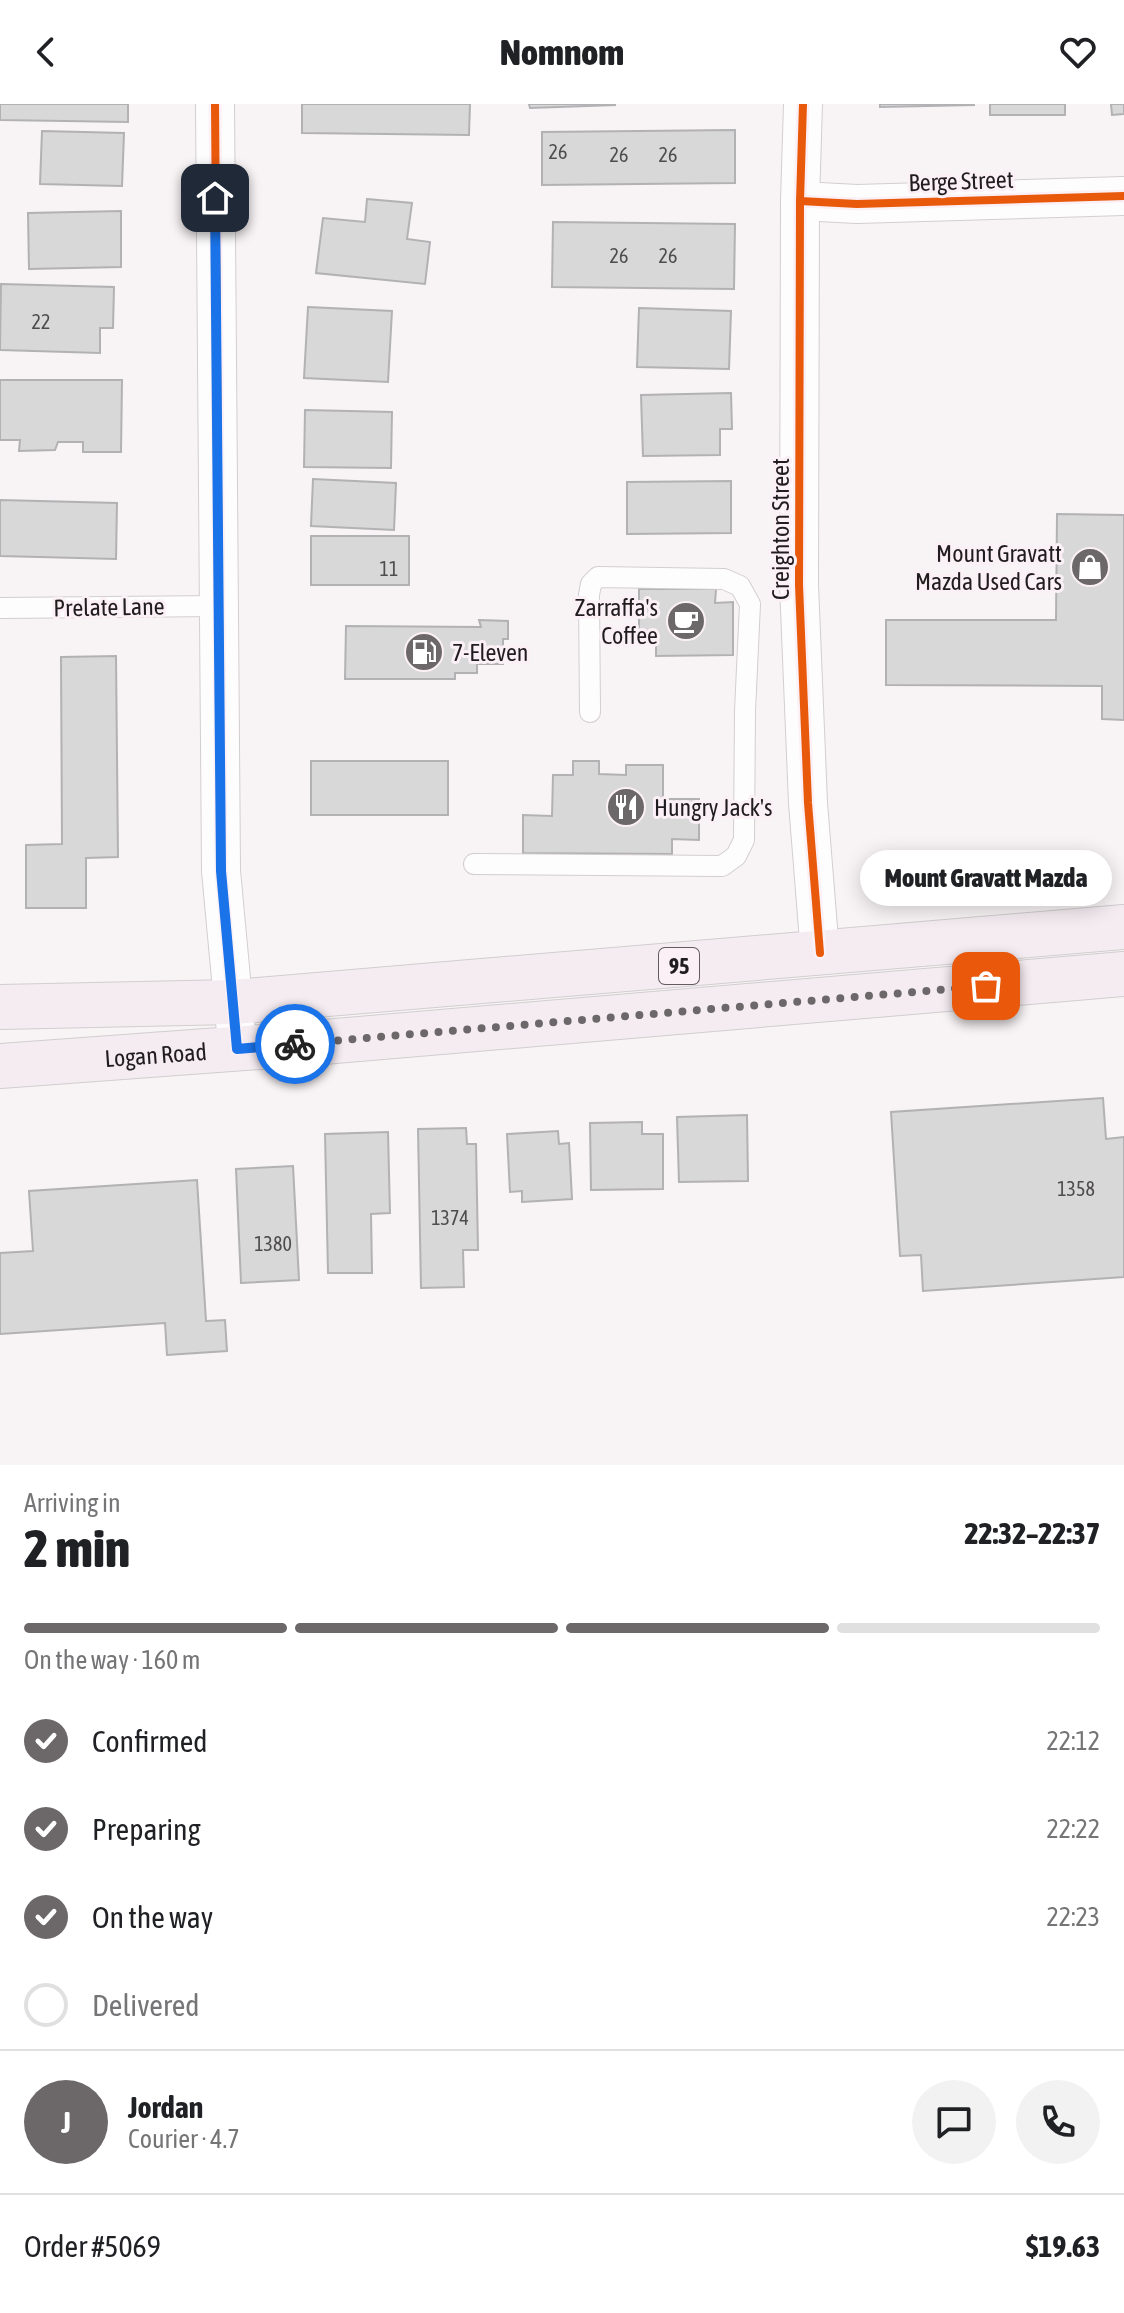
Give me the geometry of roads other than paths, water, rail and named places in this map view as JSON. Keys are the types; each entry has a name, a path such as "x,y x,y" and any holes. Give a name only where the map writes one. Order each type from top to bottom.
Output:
{"main road":[{"name":"Logan Road","path":"0,1007 233,1002 1124,927"},
{"name":"Logan Road","path":"0,1066 1124,974"}],"street":[{"path":"215,104 221,871 237,1049"},
{"name":"Creighton Street","path":"803,104 799,585 810,847 820,953"},
{"name":"Berge Street","path":"800,201 857,204 1124,196"}],"lane":[{"path":"474,864 722,866 736,856 744,840 750,604 740,586 724,579 598,577 591,584 589,595 590,712"},
{"name":"Prelate Lane","path":"0,608 218,606"}],"place":[{"name":"Mount Gravatt Mazda Used Cars","path":"1090,567"},
{"name":"Zarraffa's Coffee","path":"686,621"},
{"name":"7-Eleven","path":"424,652"},
{"name":"Hungry Jack's","path":"626,807"},
{"name":"Mount Gravatt Mazda","path":"986,986"}]}
